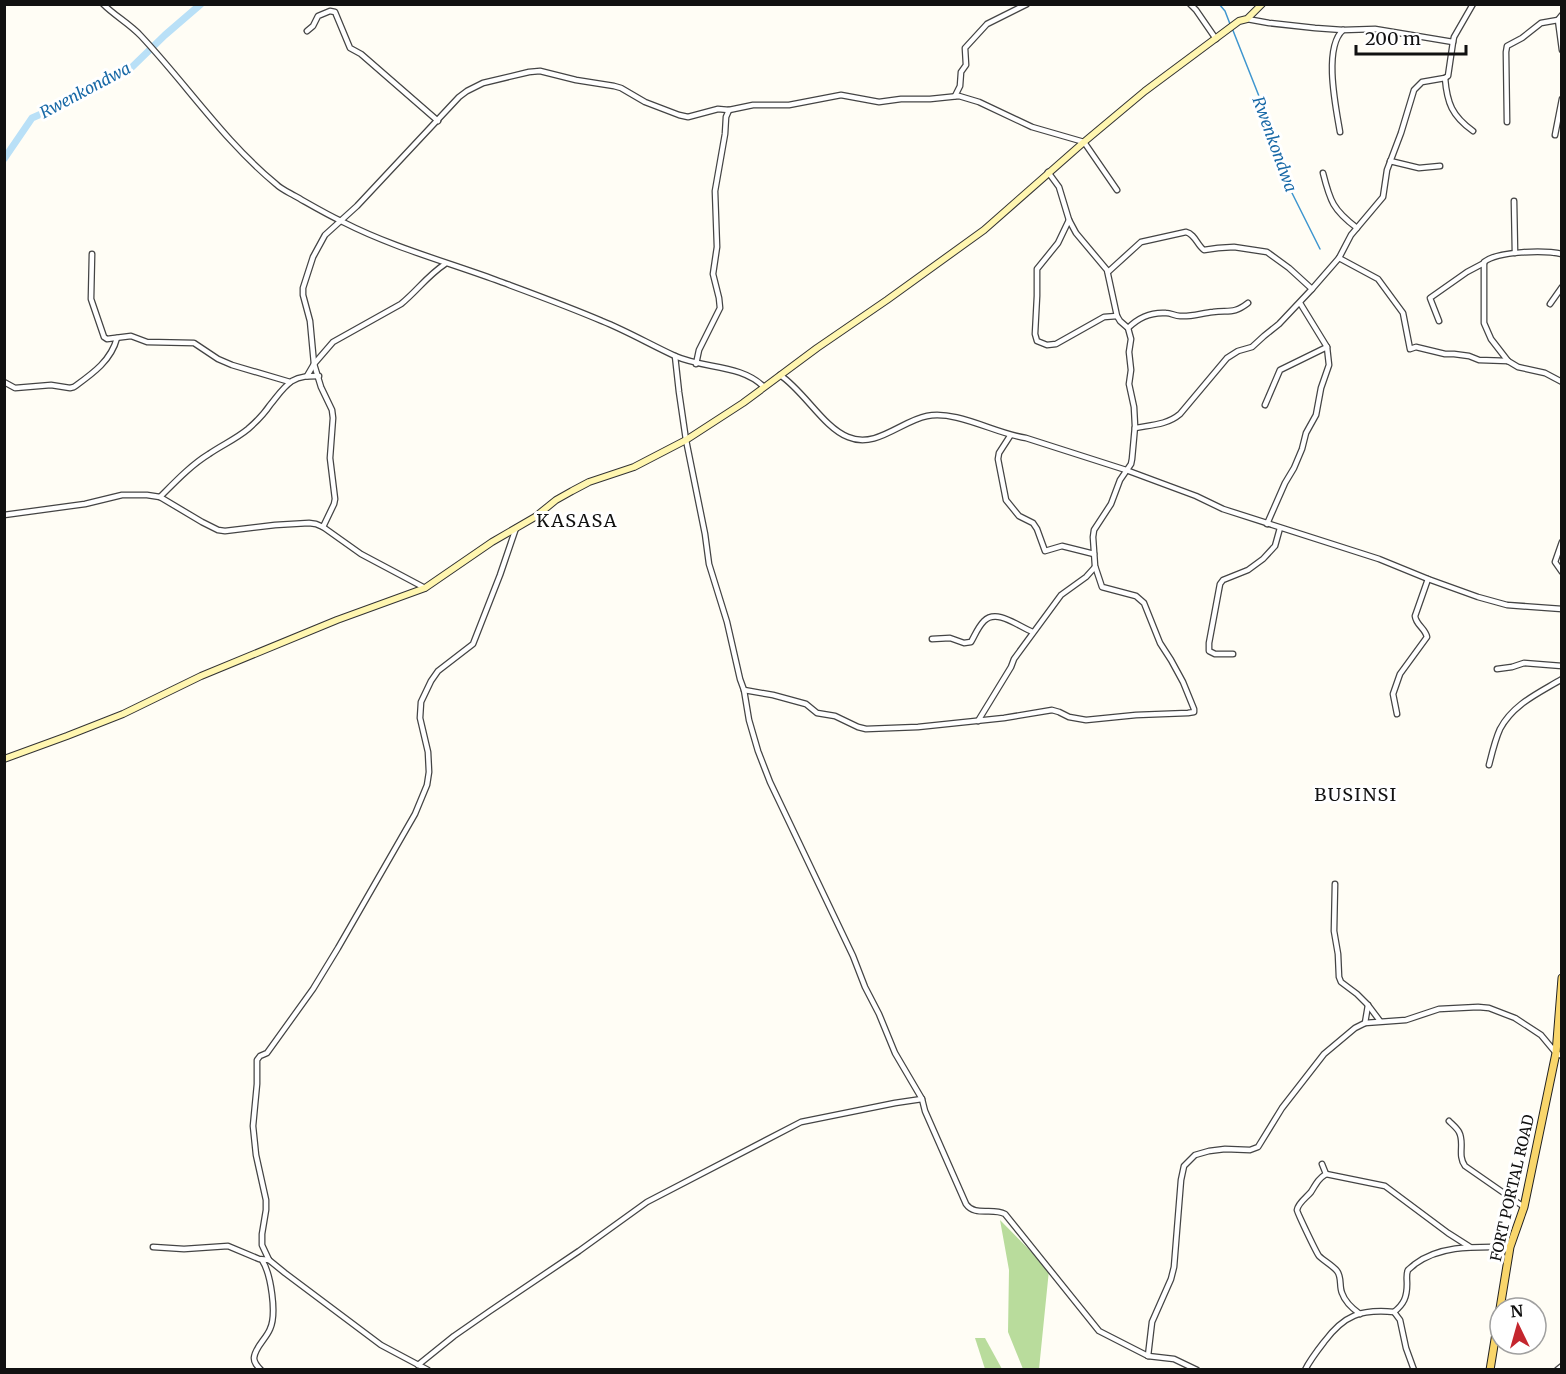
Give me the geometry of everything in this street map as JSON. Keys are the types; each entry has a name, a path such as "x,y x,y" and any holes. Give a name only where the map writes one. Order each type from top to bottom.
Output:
{"main road":[{"name":"FORT PORTAL ROAD","path":"1490,1370 1510,1247 1524,1208 1559,1055 1556,1033 1562,978"}],"street":[{"path":"102,4 140,34 247,158 278,186 341,222 391,244 494,279 602,321 696,364 744,374 757,380 764,387"},
{"path":"955,96 960,86 961,72 966,65 965,48 987,24 1027,4"},
{"path":"1190,4 1216,39"},
{"path":"1247,19 1262,4"},
{"path":"1135,428 1165,423 1175,418 1227,358 1238,351 1252,347 1279,324 1339,258 1349,238 1383,197 1385,176 1414,90 1422,82 1445,78 1449,74 1454,37 1473,4"},
{"path":"307,31 313,26 318,16 330,11 334,12 352,50 361,54 438,121"},
{"path":"1507,122 1506,52 1508,46 1541,23 1560,17 1562,50"},
{"path":"4,759 123,714 201,676 328,624 425,588 492,542 535,517 556,500 589,482 634,467 686,440 984,230 1048,172 1145,91 1239,21 1247,19 1343,30 1375,29 1453,42"},
{"path":"1340,132 1332,75 1335,42 1337,35 1343,30"},
{"path":"323,527 335,499 330,458 333,418 314,363 310,321 303,288 313,256 332,228 341,222 459,97 475,87 491,81 535,71 545,71 581,81 621,88 645,102 683,117 718,109 796,104 841,95 879,102 966,97 1032,127 1084,141 1117,190"},
{"path":"1445,78 1446,96 1450,107 1459,119 1473,130"},
{"path":"960,86 966,97"},
{"path":"1555,135 1562,99"},
{"path":"696,364 699,350 720,308 713,274 717,246 715,191 729,110"},
{"path":"1390,161 1419,168 1440,166"},
{"path":"744,690 806,704 817,713 835,716 866,729 918,727 1004,718 1052,710 1086,720 1194,712 1183,682 1160,643 1144,603 1136,596 1102,587 1095,566 1094,530 1111,504 1117,486 1132,462 1135,412 1129,384 1130,334 1128,328 1117,316 1108,272 1079,238 1069,220 1059,187 1048,172"},
{"path":"1323,173 1328,193 1336,210 1357,228"},
{"path":"1514,201 1515,253"},
{"path":"1069,220 1058,243 1037,269 1035,334 1037,341 1047,345 1056,344 1104,318 1117,316"},
{"path":"1108,272 1142,242 1188,232 1204,250 1234,247 1268,252 1312,289"},
{"path":"1439,321 1430,298 1486,260 1515,253 1562,254"},
{"path":"92,254 91,299 104,337 107,339 130,336 147,342 194,343 232,365 290,382"},
{"path":"1339,258 1378,279 1382,284 1402,313 1410,349 1416,347 1445,354 1469,356 1479,360 1508,361"},
{"path":"1484,263 1484,323 1491,339 1508,361 1518,367 1545,373 1562,382"},
{"path":"308,376 314,363 333,342 401,304 445,264"},
{"path":"1550,304 1562,287"},
{"path":"1128,328 1138,319 1151,315 1166,313 1182,316 1233,311 1248,303"},
{"path":"1267,524 1294,468 1306,433 1317,413 1322,385 1329,365 1327,347 1300,303"},
{"path":"4,382 15,388 51,385 74,387 107,360 115,349 117,338"},
{"path":"1265,405 1280,370 1327,347"},
{"path":"675,356 686,440 709,564 721,602 758,751 770,782 853,956 895,1053 922,1099 925,1111 966,1204 975,1211 999,1211 1005,1214 1094,1326 1105,1334 1148,1356 1174,1359 1197,1370"},
{"path":"780,375 799,390 834,428 849,438 861,440 874,438 926,416 940,415 955,418 1126,470 1196,496 1223,509 1379,559 1493,602 1562,609"},
{"path":"160,497 210,452 228,444 248,429 290,382 297,378 319,376"},
{"path":"1010,436 999,453 998,459 1006,500 1019,516 1033,523 1045,551 1062,546 1094,554"},
{"path":"4,515 85,504 122,495 160,497 218,530 309,523 323,527 362,554 425,588"},
{"path":"428,1370 381,1345 269,1260 262,1245 266,1200 256,1155 253,1126 257,1060 270,1050 313,989 419,805 427,785 429,772 428,752 420,718 421,702 438,671 473,644 516,528"},
{"path":"1233,654 1215,654 1209,651 1218,588 1223,580 1248,570 1263,560 1275,546 1280,528"},
{"path":"1562,542 1555,559 1556,565 1562,572"},
{"path":"978,720 1014,659 1061,595 1086,577 1095,566"},
{"path":"1398,714 1393,694 1400,674 1427,637 1415,616 1428,579"},
{"path":"932,639 950,638 964,643 970,642 985,620 993,616 1003,617 1033,632"},
{"path":"1497,669 1524,663 1562,666"},
{"path":"1489,765 1500,729 1509,715 1520,705 1562,679"},
{"path":"1335,884 1334,931 1339,977 1341,982 1358,994 1380,1021"},
{"path":"1365,1023 1368,1005"},
{"path":"1148,1356 1152,1322 1174,1267 1184,1166 1195,1155 1209,1151 1250,1150 1258,1147 1282,1108 1324,1054 1355,1029 1365,1023 1406,1020 1439,1009 1489,1008 1515,1018 1541,1035 1559,1055"},
{"path":"418,1365 472,1324 647,1202 801,1122 922,1099"},
{"path":"1449,1121 1460,1134 1462,1163 1524,1208"},
{"path":"1322,1164 1326,1174"},
{"path":"1360,1314 1353,1309 1342,1294 1337,1271 1320,1257 1298,1216 1299,1205 1311,1192 1319,1178 1326,1174 1385,1186 1470,1247"},
{"path":"153,1247 184,1249 228,1246 262,1260 269,1260"},
{"path":"1305,1370 1332,1330 1339,1324 1360,1314 1394,1312 1405,1301 1407,1272 1430,1254 1470,1247 1510,1247"},
{"path":"261,1370 254,1356 270,1330 273,1318 270,1282 262,1260"},
{"path":"1352,1316 1353,1309"},
{"path":"1394,1312 1400,1320 1414,1370"},
{"path":"1557,1370 1562,1366"}],"green space":[{"path":"1000,1220 1049,1270 1039,1369 1023,1369 1008,1332 1009,1270"},
{"path":"975,1338 985,1338 1002,1369 985,1369"}],"waterway":[{"name":"Rwenkondwa","path":"4,159 32,118 82,96 130,69 201,4"},
{"name":"Rwenkondwa","path":"1219,4 1225,11 1230,24"},
{"name":"Rwenkondwa","path":"1232,28 1274,134 1283,175 1320,249"}],"district":[{"name":"KASASA","path":"577,520"},
{"name":"BUSINSI","path":"1356,794"}]}
